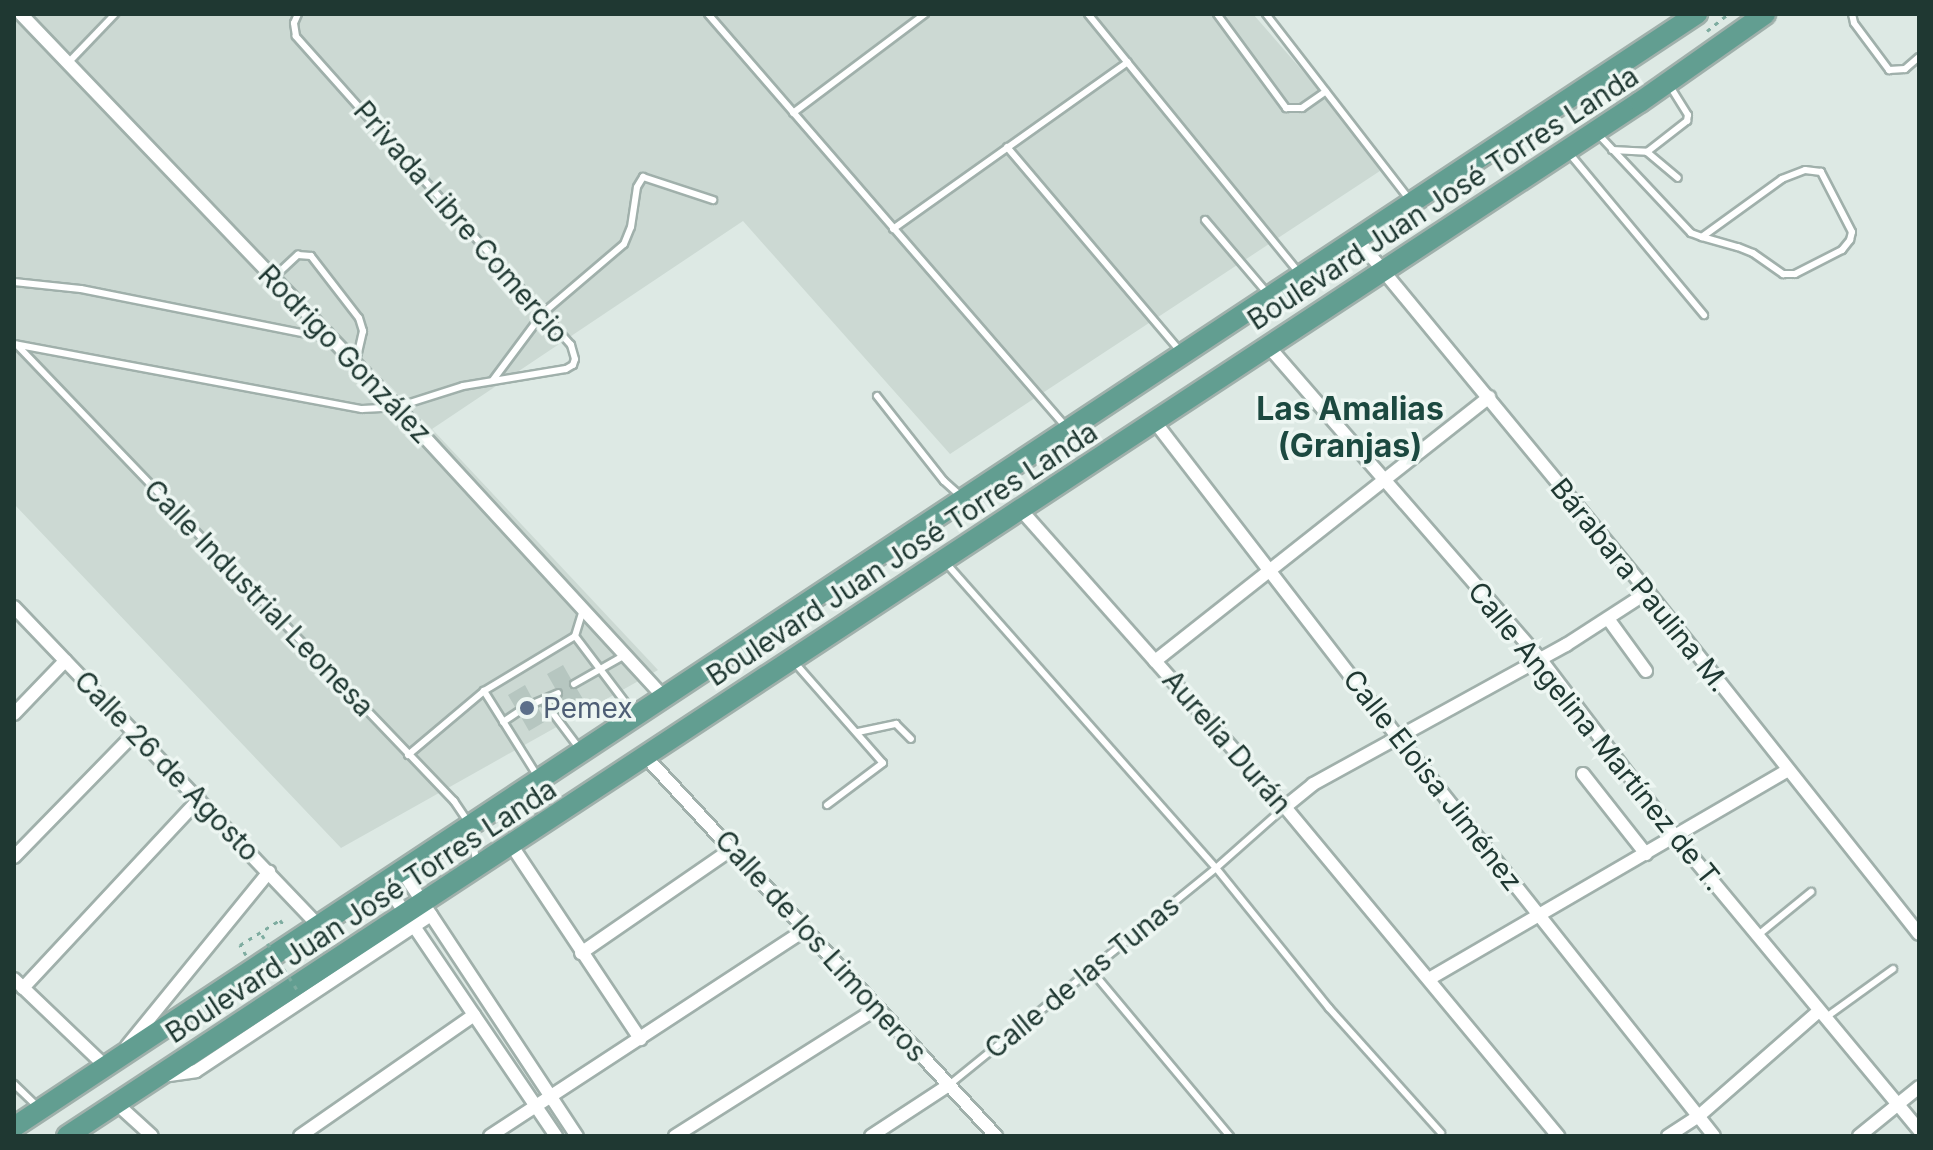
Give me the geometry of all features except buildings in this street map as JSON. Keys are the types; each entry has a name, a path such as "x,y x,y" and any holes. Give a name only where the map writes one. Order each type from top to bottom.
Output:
{"main road":[{"name":"Boulevard Juan José Torres Landa","path":"14,1127 1697,14"},
{"name":"Boulevard Juan José Torres Landa","path":"67,1136 419,914 476,868 1596,131 1765,14"}],"street":[{"name":"Rodrigo González","path":"21,14 397,407 665,698"},
{"name":"Bárabara Paulina M.","path":"1357,239 1648,592 1786,771 1919,934"},
{"name":"Calle Angelina Martínez de T.","path":"1269,347 1541,660 1675,836 1919,1130"},
{"path":"1155,661 1489,397"},
{"name":"Calle Eloisa Jiménez","path":"1155,422 1397,736 1714,1136"},
{"name":"Aurelia Durán","path":"1021,510 1285,807 1558,1136"},
{"path":"1285,807 1313,784 1541,660 1609,620 1648,592"},
{"name":"Calle 26 de Agosto","path":"14,607 319,926"},
{"path":"1609,620 1646,671"},
{"path":"14,714 65,661"},
{"path":"14,857 136,732"},
{"name":"Calle de los Limoneros","path":"646,757 996,1136"},
{"path":"1429,979 1786,771"},
{"path":"1583,774 1646,854"},
{"path":"199,799 18,984 110,1064 269,872"},
{"path":"512,846 640,1039"},
{"path":"581,953 733,848"},
{"path":"402,871 419,914 474,1015 556,1136"},
{"path":"384,882 419,914 577,1136"},
{"path":"1907,919 1919,911"},
{"path":"490,1136 805,930"},
{"path":"675,1136 876,1009"},
{"path":"300,1136 474,1015"},
{"path":"1668,1136 1700,1115 1822,1015"},
{"name":"Calle de las Tunas","path":"871,1136 949,1085"},
{"path":"1859,1136 1919,1087"},
{"path":"117,1104 152,1136"}],"lane":[{"path":"68,63 115,14"},
{"name":"Privada Libre Comercio","path":"15,344 339,406 397,407 493,380 566,369 573,365 575,359 571,345 296,36 294,23 298,14"},
{"path":"708,14 1068,430"},
{"path":"793,113 925,14"},
{"path":"1088,14 1301,276"},
{"path":"1217,14 1286,108 1302,108 1326,91"},
{"path":"1266,14 1413,203"},
{"path":"1852,14 1854,23 1889,70 1905,69 1919,57"},
{"path":"893,229 1128,62"},
{"path":"1647,152 1689,118 1668,83"},
{"path":"1596,131 1691,233 1702,237 1746,250 1783,274 1795,274 1842,250 1852,232 1821,172 1805,170 1782,179 1702,237"},
{"path":"1007,147 1183,354"},
{"path":"1567,150 1704,315"},
{"path":"1612,150 1647,152 1678,178"},
{"path":"493,380 543,313 624,244 631,227 637,187 643,177 713,200"},
{"path":"1205,220 1270,297"},
{"path":"272,278 298,255 311,256 359,318 363,331 356,365"},
{"path":"14,282 81,289 330,339"},
{"name":"Calle Industrial Leonesa","path":"15,344 454,801 471,826 477,847 476,868"},
{"path":"877,396 944,481 964,499"},
{"path":"943,560 1216,868 1329,1008 1441,1133"},
{"path":"408,755 484,691 575,636 583,610"},
{"path":"575,636 636,716"},
{"path":"574,684 625,655"},
{"path":"792,660 883,763 827,805"},
{"path":"484,691 540,781"},
{"path":"558,693 539,702 583,752"},
{"path":"503,722 518,712"},
{"path":"858,732 896,724 911,739"},
{"name":"Calle de las Tunas","path":"949,1085 1216,868 1285,807"},
{"path":"1757,936 1811,892"},
{"path":"1822,1015 1893,969"},
{"path":"1091,970 1230,1136"},
{"path":"14,1084 41,1110"}],"path":[{"path":"240,945 280,920"},
{"path":"262,933 298,991"}],"shaded area":[{"path":"14,14 1253,14 1386,167 950,454 743,221 432,429 658,670 341,848 14,504"}],"place":[{"name":"Pemex","path":"527,708"}],"district":[{"name":"Las Amalias (Granjas)","path":"1350,428"}]}
